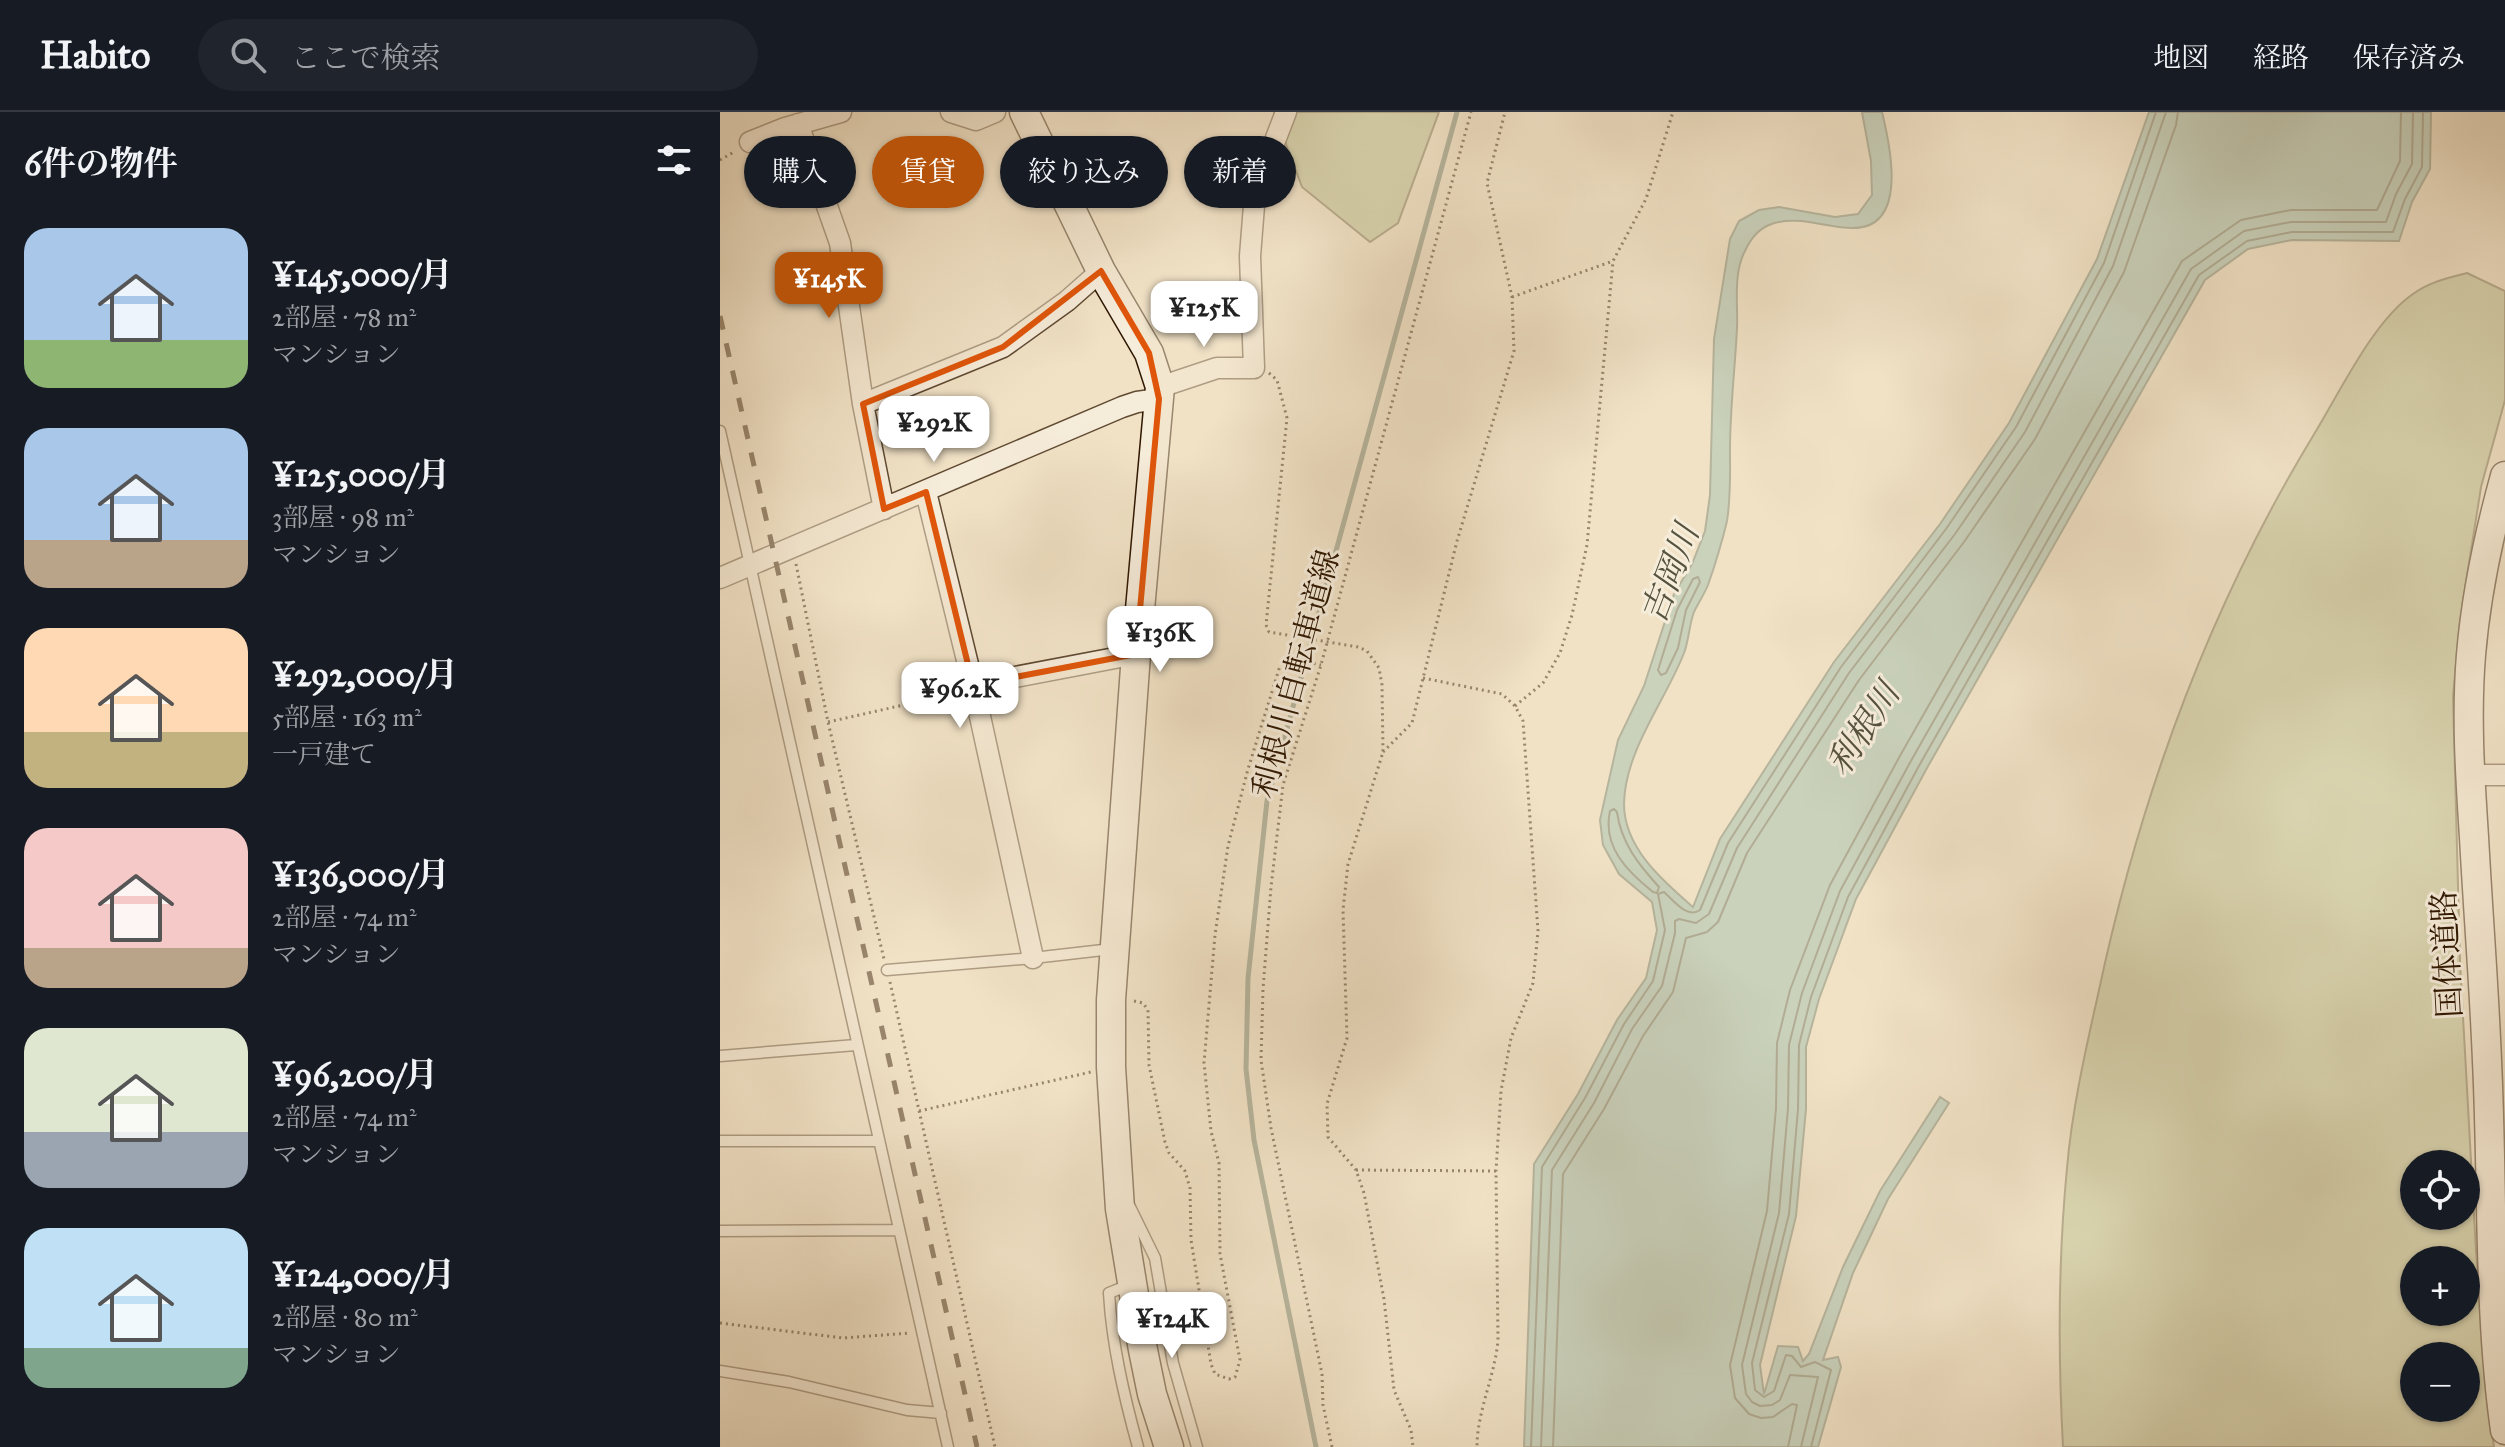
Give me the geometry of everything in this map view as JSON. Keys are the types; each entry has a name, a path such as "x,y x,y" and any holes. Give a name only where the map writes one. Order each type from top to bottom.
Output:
{"street":[{"path":"766,136 813,118 841,112"},
{"path":"951,112 976,120 995,112"},
{"path":"1024,112 1101,271 1149,353 1160,393 1136,654 1111,1000 1111,1067 1120,1209 1152,1394 1169,1447"},
{"path":"720,578 1217,368 1254,368 1250,256 1255,193 1286,112"},
{"path":"813,118 840,243 863,404 884,509"},
{"path":"863,404 1003,347 1067,301 1101,271"},
{"name":"国体道路","path":"2504,486 2484,567 2471,654 2470,775 2496,1056 2505,1430"},
{"path":"926,492 1033,958"},
{"path":"973,687 1136,654"},
{"path":"2470,775 2505,775"}],"lane":[{"path":"720,431 948,1447"},
{"path":"887,970 1116,948"},
{"path":"720,1056 856,1045"},
{"path":"720,1141 879,1141"},
{"path":"1120,1209 1129,1206 1154,1252 1173,1363 1197,1447"},
{"path":"720,1231 899,1230"},
{"path":"1133,1284 1109,1293 1119,1367 1138,1447"},
{"path":"720,1371 789,1382 907,1410 941,1413"}],"path":[{"name":"利根川自転車道線","path":"1332,1447 1323,1405 1322,1374 1271,1128 1261,1060 1267,931 1283,785 1321,665 1471,112"},
{"path":"1383,752 1412,723 1457,541 1514,351 1512,297 1487,183 1505,112"},
{"path":"1515,706 1543,683 1560,653 1572,615 1587,545 1613,261 1646,199 1673,112"},
{"path":"1512,297 1613,261"},
{"path":"1254,368 1273,374 1277,380 1287,418 1266,625 1269,632 1367,651 1379,668 1382,685 1383,752 1348,864 1343,910 1347,1038 1327,1104 1328,1137 1356,1170 1364,1193 1384,1299 1394,1390 1411,1430 1413,1447"},
{"path":"793,549 828,722 995,1447"},
{"path":"1131,1000 1143,1003 1148,1010 1149,1065 1165,1142 1169,1153 1185,1171 1190,1188 1191,1240 1211,1364 1215,1374 1229,1379 1235,1377 1240,1360 1220,1254 1219,1163 1211,1131 1204,1063 1215,935 1228,846 1279,669 1284,660 1292,658 1321,665"},
{"path":"1423,678 1502,694 1515,706 1523,721 1538,931 1533,983 1511,1038 1501,1091 1496,1171 1498,1340 1496,1363 1482,1413 1477,1447"},
{"path":"828,722 973,687"},
{"path":"919,1111 1111,1067"},
{"path":"1356,1170 1496,1171"},
{"path":"720,1323 843,1338 922,1330"}],"highlighted area":[{"path":"1101,271 1149,353 1159,399 1136,654 973,685 926,492 884,509 863,404 1003,347"}],"shaded area":[{"path":"1274,112 1439,112 1398,223 1370,242 1302,187 1296,171 1296,136 1283,136"},
{"path":"2467,273 2505,291 2505,400 2481,487 2460,621 2453,696 2460,962 2470,1150 2400,1150 2400,1230 2475,1230 2476,1246 2400,1246 2400,1326 2480,1326 2480,1301 2494,1447 2063,1447 2060,1273 2072,1123 2116,917 2157,774 2210,635 2275,501 2358,359 2384,322 2413,294 2439,281"}],"water":[{"name":"利根川","path":"1862,112 1882,112 1889,144 1892,182 1882,215 1871,224 1853,228 1800,221 1769,225 1754,236 1741,260 1737,289 1727,521 1708,585 1692,617 1684,653 1638,745 1626,784 1626,820 1638,849 1658,875 1693,907 1720,839 1834,662 1940,524 2009,423 2097,259 2149,112 2431,112 2430,169 2412,202 2399,241 2292,240 2248,249 2205,280 1927,768 1856,899 1819,999 1806,1047 1806,1109 1796,1216 1760,1365 1764,1394 1778,1346 1798,1347 1803,1361 1809,1354 1843,1267 1880,1191 1940,1097 1949,1103 1888,1199 1853,1273 1823,1360 1838,1357 1841,1367 1818,1447 1524,1447 1534,1164 1578,1094 1617,1020 1646,978 1657,930 1652,902 1619,874 1603,845 1600,820 1618,740 1644,686 1674,594 1692,564 1705,531 1710,495 1714,339 1730,239 1739,221 1759,210 1779,207 1835,217 1858,214 1872,195 1871,161"}],"waterway":[{"path":"1316,1447 1254,1140 1246,1069 1248,978 1267,801 1457,112"}],"railway":[{"path":"720,316 977,1447"}],"water label":[{"name":"吉岡川","path":"1670,574"}]}
